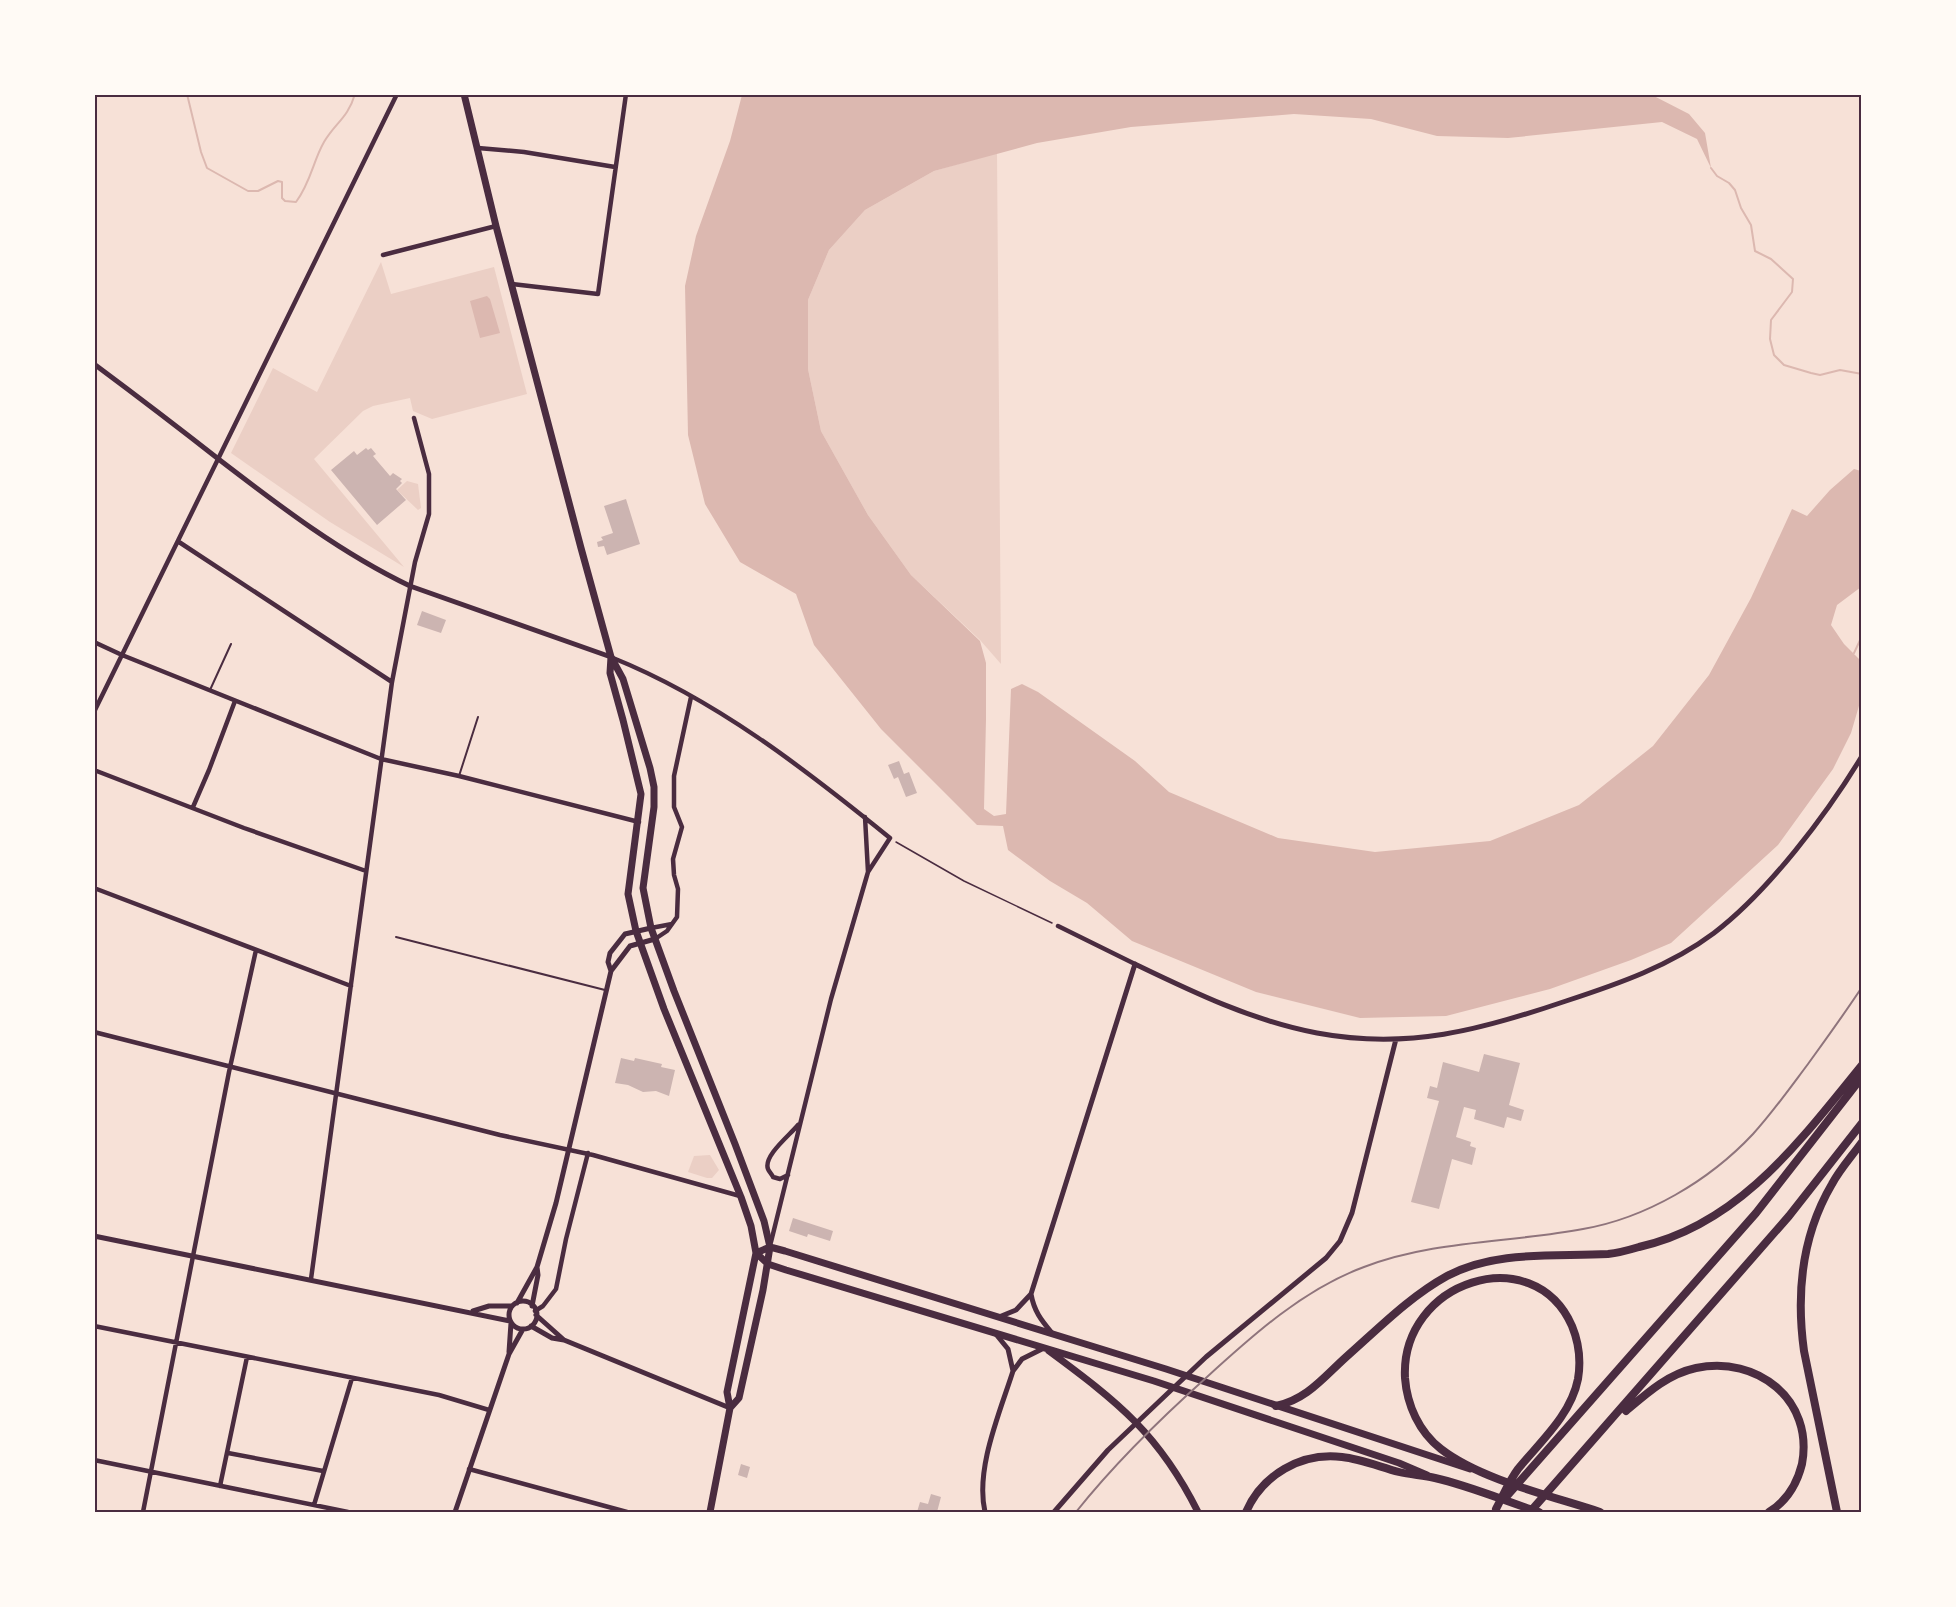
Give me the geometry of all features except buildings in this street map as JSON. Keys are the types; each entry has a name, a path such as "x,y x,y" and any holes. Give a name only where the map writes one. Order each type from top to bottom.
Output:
{"highway":[{"path":"1276,1406 1299,1399 1423,1290 1469,1266 1510,1258 1611,1254 1670,1238 1716,1216 1749,1192 1778,1164 1862,1065"},
{"path":"1494,1510 1756,1213 1862,1077"},
{"path":"1530,1512 1609,1425 1789,1216 1862,1123"},
{"path":"1838,1512 1829,1481 1804,1351 1800,1290 1806,1249 1814,1220 1832,1183 1862,1142"},
{"path":"1494,1510 1517,1471 1567,1406 1575,1389 1580,1362 1577,1337 1557,1304 1537,1288 1506,1279 1474,1281 1456,1288 1441,1298 1424,1315 1409,1344 1405,1362 1410,1404 1424,1430 1440,1448 1486,1475 1499,1478 1561,1499 1600,1512"},
{"path":"1609,1425 1658,1385 1695,1368 1716,1365 1737,1367 1765,1378 1793,1406 1803,1435 1803,1455 1796,1484 1777,1508 1769,1512"},
{"path":"1246,1512 1255,1496 1275,1475 1293,1464 1319,1457 1342,1456 1401,1473 1435,1478 1539,1512"}],"main road":[{"path":"464,94 496,226 611,657 623,679 650,768 654,787 652,827 643,888 651,928 735,1143 764,1221 770,1246 739,1398 730,1408"},
{"path":"611,657 610,673 641,794 628,894 636,931 664,1009 741,1197 751,1226 756,1253 727,1392 730,1408 710,1512"},
{"path":"756,1253 770,1246 1166,1369 1486,1475"},
{"path":"756,1253 768,1264 1154,1380 1399,1463 1435,1478"},
{"path":"1044,1348 1125,1410 1173,1467 1198,1512"}],"street":[{"path":"94,712 397,94"},
{"path":"512,284 598,294 626,94"},
{"path":"478,148 615,167"},
{"path":"383,255 496,226"},
{"path":"94,364 317,532 354,556 410,586 642,670 757,737 890,837 868,872 831,999 770,1246"},
{"path":"311,1279 392,682 414,562 430,506 429,474 414,418"},
{"path":"179,542 392,682"},
{"path":"94,642 381,759 459,776 639,822"},
{"path":"509,1354 511,1322 509,1313 537,1267 569,1150 611,972 626,950 667,932 678,917 678,889 673,860 682,826 674,807 674,776 691,697"},
{"path":"193,807 235,701"},
{"path":"1058,926 1210,998 1283,1024 1317,1033 1358,1038 1396,1039 1456,1033 1505,1022 1592,993 1649,971 1676,957 1728,921 1769,881 1826,808 1862,756"},
{"path":"94,770 366,871"},
{"path":"865,817 868,872"},
{"path":"94,888 351,986"},
{"path":"611,972 608,962 610,953 625,934 672,924"},
{"path":"143,1512 231,1065 256,950"},
{"path":"998,1317 1016,1310 1031,1294 1135,964"},
{"path":"94,1032 588,1153 741,1197"},
{"path":"1054,1512 1108,1450 1206,1357 1318,1265 1333,1250 1345,1231 1352,1213 1396,1039"},
{"path":"788,1175 780,1179 773,1177 768,1169 767,1161 800,1123"},
{"path":"535,1311 543,1306 556,1288 588,1153"},
{"path":"94,1236 472,1311 511,1322 519,1329 531,1326"},
{"path":"531,1326 535,1311 537,1267"},
{"path":"1031,1294 1039,1318 1053,1334"},
{"path":"472,1311 489,1306 515,1305 525,1302 564,1340"},
{"path":"94,1326 439,1395 489,1410"},
{"path":"531,1326 552,1338 564,1340 730,1408"},
{"path":"455,1512 509,1354 523,1329"},
{"path":"995,1332 1008,1349 1013,1371"},
{"path":"985,1512 983,1496 987,1459 1013,1371 1022,1359 1044,1348"},
{"path":"220,1486 247,1357"},
{"path":"314,1505 352,1378"},
{"path":"228,1453 323,1471"},
{"path":"94,1460 348,1512"},
{"path":"469,1469 627,1512"}],"lane":[{"path":"210,690 231,644"},
{"path":"459,776 478,717"},
{"path":"396,937 605,990"}],"path":[{"path":"890,837 964,880 1058,926"}],"shaded area":[{"path":"1650,94 1689,114 1705,133 1711,168 1697,139 1662,122 1508,138 1437,136 1371,119 1294,114 1131,127 1037,143 934,171 865,210 829,250 808,300 808,369 821,431 868,515 911,575 980,641 986,663 984,809 994,816 1006,814 1011,689 1022,684 1038,692 1135,761 1169,792 1278,838 1375,852 1490,841 1579,805 1653,746 1709,675 1751,598 1792,509 1807,516 1830,490 1854,469 1861,471 1861,587 1837,605 1831,625 1844,644 1861,661 1861,699 1851,733 1833,769 1778,845 1671,943 1550,989 1446,1016 1360,1018 1256,992 1132,941 1087,903 1050,881 1008,850 1003,826 977,825 881,729 814,645 796,594 740,562 705,504 688,435 685,286 696,236 730,141 742,95"},
{"path":"997,153 1001,664 980,640 911,575 868,515 821,431 808,369 808,300 829,250 865,210 934,171"},
{"path":"381,262 391,294 494,267 527,394 432,419 413,411 410,398 373,406 363,411 314,459 404,567 330,522 231,453 273,368 317,392"},
{"path":"487,296 490,299 500,333 480,338 470,301"},
{"path":"407,481 418,484 421,508 418,510 397,490"},
{"path":"710,1155 719,1170 712,1178 688,1172 694,1156"}],"waterway":[{"path":"187,94 207,168 248,191 258,191 278,181 282,182 282,198 285,201 296,202 305,187 324,142 349,109 355,94"},
{"path":"1711,168 1717,176 1729,183 1735,190 1741,208 1751,225 1755,251 1771,259 1793,279 1792,292 1771,320 1770,339 1774,355 1784,365 1820,375 1840,370 1862,374"},
{"path":"1854,653 1862,636"}],"railway":[{"path":"1076,1512 1155,1425 1242,1345 1300,1300 1342,1276 1390,1258 1417,1252 1472,1243 1555,1234 1607,1224 1653,1206 1696,1182 1736,1151 1760,1126 1808,1064 1862,987"}]}
